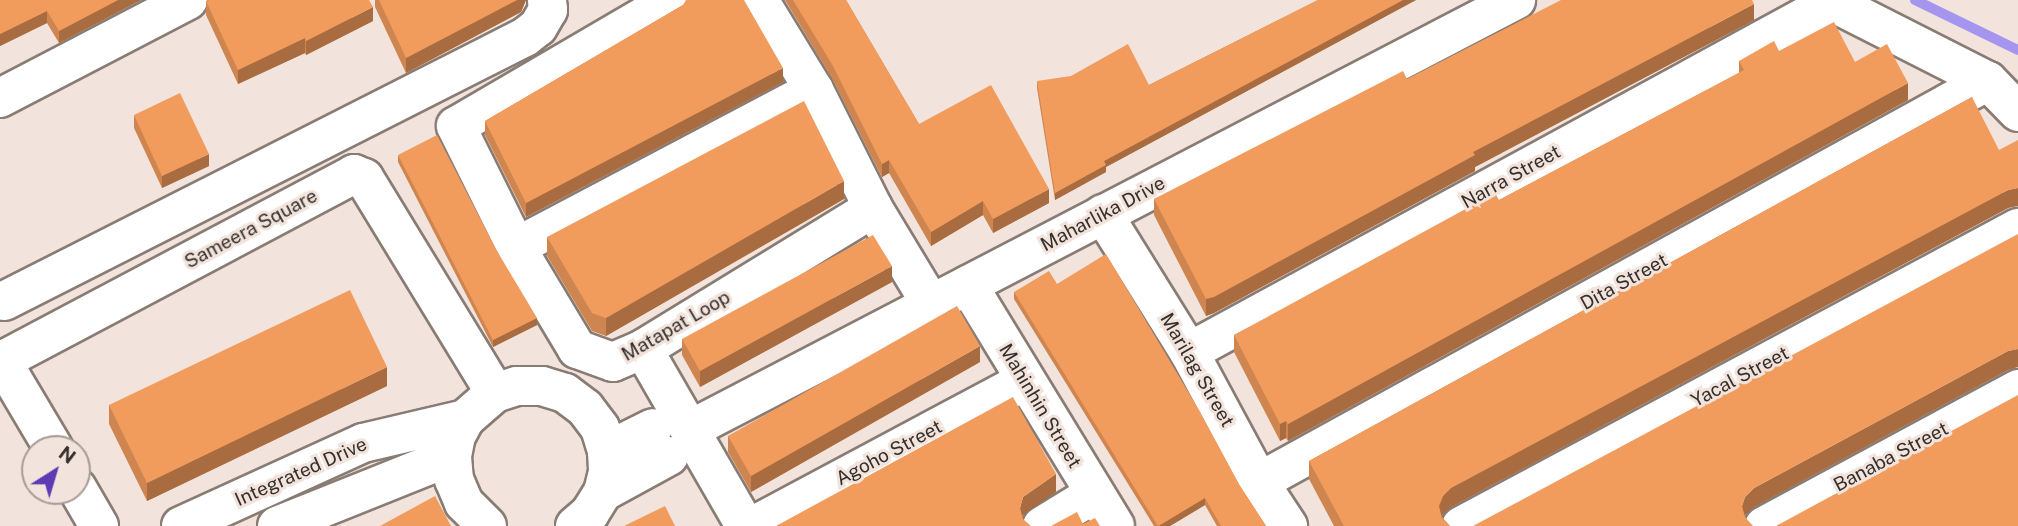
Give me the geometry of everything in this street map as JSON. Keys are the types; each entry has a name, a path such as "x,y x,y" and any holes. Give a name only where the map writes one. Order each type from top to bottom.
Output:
{"street":[{"path":"0,98 188,0"},
{"path":"27,347 2,297 525,37 538,27 548,10 547,0"},
{"name":"Matapat Loop","path":"672,0 456,126 516,247 577,349 613,362 643,349 873,208"},
{"path":"759,0 814,90 873,208 931,304"},
{"name":"Maharlika Drive","path":"678,434 1516,0"},
{"path":"1830,1 1988,81 2018,112"},
{"name":"Narra Street","path":"1189,352 1830,1"},
{"name":"Dita Street","path":"1259,482 1988,81"},
{"path":"516,247 814,90"},
{"name":"Sameera Square","path":"46,435 5,364 9,357 359,174 495,393"},
{"name":"Marilag Street","path":"1103,214 1189,352 1259,482 1288,526"},
{"name":"Yacal Street","path":"1461,526 2018,228"},
{"name":"Mahinhin Street","path":"968,285 1024,381 1115,526"},
{"path":"643,349 678,434 745,526"},
{"name":"Agoho Street","path":"754,526 1024,381"},
{"path":"486,526 464,503 454,480 452,456 456,436 465,419 495,393 517,386 542,386 565,393 585,408 600,428 607,451 608,472 603,492 590,513 575,526"},
{"name":"Banaba Street","path":"1764,526 2018,389"},
{"name":"Integrated Drive","path":"204,521 363,443 465,419"},
{"path":"607,451 678,434"},
{"path":"603,492 678,434"},
{"name":"Integrated Drive","path":"277,526 452,456"},
{"path":"1042,526 1094,494"},
{"path":"87,505 99,526"}],"building":[{"path":"0,0 118,0 59,31 47,11 0,34"},
{"path":"369,0 373,7 306,41 305,38 238,70 206,1"},
{"path":"379,0 517,0 406,58"},
{"path":"686,0 744,0 783,68 526,203 485,121 683,5"},
{"path":"793,0 846,0 919,124 991,85 1049,189 993,219 983,201 931,232 889,160 882,164 833,66"},
{"path":"1318,0 1403,0 1104,161 1106,165 1055,193 1037,81 1071,76 1128,44 1149,85"},
{"path":"1561,0 1752,0 1754,4 1473,152 1475,155 1206,299 1154,199 1403,71 1407,79"},
{"path":"1834,22 1855,62 1887,44 1908,83 1288,424 1286,421 1280,424 1234,335 1495,193 1499,200 1744,70 1739,61 1774,41 1779,51"},
{"path":"180,93 209,154 162,176 134,115"},
{"path":"1972,97 1999,150 2018,140 2018,188 2008,190 1451,488 1443,496 1439,506 1442,518 1450,526 1344,526 1309,461"},
{"path":"804,101 844,181 606,318 592,313 547,237"},
{"path":"437,135 497,251 537,318 493,340 398,155"},
{"path":"2018,234 2018,349 2008,351 1754,488 1745,497 1742,506 1745,517 1753,526 1473,526"},
{"path":"873,235 892,266 700,371 682,339"},
{"path":"1106,254 1199,410 1240,486 1266,526 1221,526 1205,498 1158,526 1014,292 1049,271 1057,284"},
{"path":"350,290 387,367 147,483 109,405"},
{"path":"957,306 980,346 751,476 728,436"},
{"path":"2018,395 2018,526 1776,526"},
{"path":"1013,397 1056,474 1023,497 1020,508 1023,519 1031,526 776,526"},
{"path":"435,496 451,526 380,526"},
{"path":"665,506 675,526 624,526"},
{"path":"1077,512 1083,524 1095,518 1100,526 1051,526"}],"waterway":[{"path":"1915,0 2018,50"}]}
